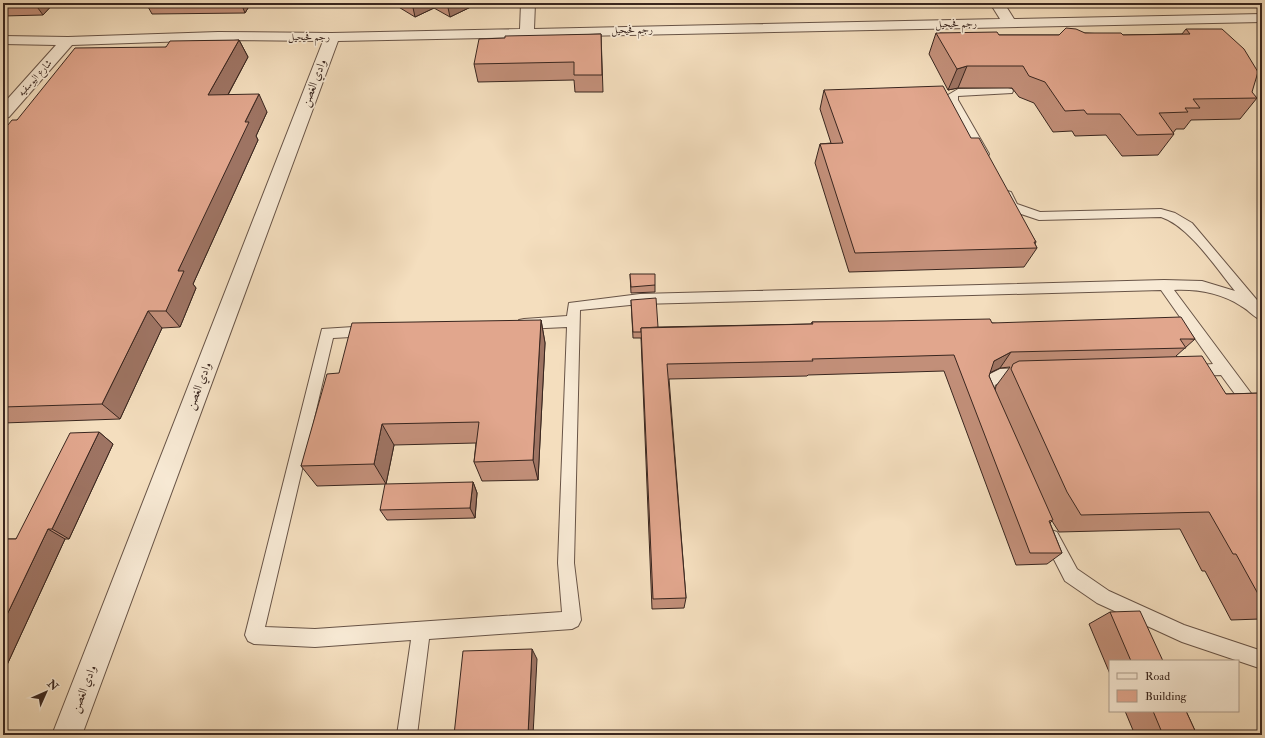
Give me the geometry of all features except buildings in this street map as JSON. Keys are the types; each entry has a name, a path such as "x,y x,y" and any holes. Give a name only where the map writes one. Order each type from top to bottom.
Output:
{"street":[{"path":"527,32 528,3"},
{"path":"997,3 1009,22"},
{"name":"رجم فحيحيل","path":"3,40 68,41 218,36 332,37 1262,18"},
{"name":"وادي الغصن","path":"67,735 332,37"},
{"name":"شارع اليوسفيه","path":"3,114 68,41"}],"lane":[{"path":"991,167 953,100 953,95 958,92 1008,91"},
{"path":"1002,187 1013,207 1040,216 1162,213 1171,216 1188,226 1260,312"},
{"path":"383,331 327,333 254,635 315,638 572,620 566,563 574,306 640,299 1164,285 1202,286 1227,294 1260,312"},
{"path":"1164,285 1262,420"},
{"path":"510,324 574,321"},
{"path":"1179,370 1226,369"},
{"path":"996,413 986,390 990,381 1000,375 1039,374"},
{"path":"1042,522 1071,575 1103,597 1182,633 1262,660"},
{"path":"1120,605 1130,626"},
{"path":"407,735 421,630"}]}
